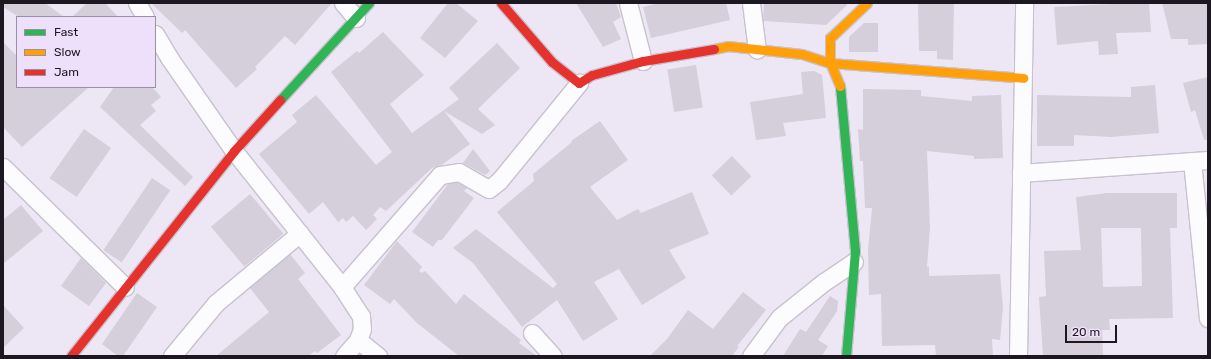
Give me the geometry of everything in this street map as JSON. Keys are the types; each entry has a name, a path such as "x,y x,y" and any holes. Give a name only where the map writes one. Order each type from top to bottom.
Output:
{"street":[{"path":"137,3 144,16"},
{"path":"342,3 356,18"},
{"path":"72,355 234,151 368,3"},
{"path":"501,3 552,62 579,83"},
{"path":"628,3 643,61"},
{"path":"752,3 757,50"},
{"path":"846,356 854,262 842,90 830,63 830,38 867,3"},
{"path":"1018,356 1024,3"},
{"path":"156,36 170,59 234,151 342,287 361,316 362,329 358,340 344,356"},
{"path":"342,287 440,174 459,172 489,189 499,181 579,83 592,75 643,61 728,46 802,54 830,63 1023,78"},
{"path":"1021,173 1200,161 1208,318"},
{"path":"3,167 126,287"},
{"path":"172,356 216,303 300,233"},
{"path":"751,356 779,318 824,282 854,262"},
{"path":"532,333 553,356"},
{"path":"358,340 378,356"}],"building":[{"path":"3,3 45,3 63,16 17,16 3,7"},
{"path":"87,3 105,3 117,16 73,16"},
{"path":"151,3 332,3 295,45 285,36 255,67 257,69 236,88 185,30 182,33"},
{"path":"448,3 456,3 478,21 445,58 420,38"},
{"path":"576,3 616,3 621,17 613,22 621,39 603,47"},
{"path":"660,3 726,3 730,20 651,38 643,7"},
{"path":"764,3 847,3 847,5 826,25 763,21"},
{"path":"918,3 954,3 953,60 937,59 937,51 919,51"},
{"path":"1149,3 1151,32 1116,33 1118,54 1099,55 1098,41 1057,45 1054,7"},
{"path":"1162,3 1208,3 1208,44 1188,45 1188,39 1171,39"},
{"path":"864,23 878,23 878,52 849,52 849,37"},
{"path":"383,32 424,75 390,104 412,133 459,99 449,88 497,43 520,68 478,109 495,125 482,134 444,111 470,144 443,164 432,168 386,211 380,207 373,215 377,219 366,230 353,216 346,222 343,218 338,222 323,202 309,214 259,154 297,122 292,115 316,95 376,165 392,152 331,72 357,51 359,53"},
{"path":"3,42 16,55 16,88 88,88 22,147 3,127"},
{"path":"696,65 703,107 674,112 667,70"},
{"path":"814,71 822,75 826,118 783,123 786,136 756,140 750,102 803,94 801,72"},
{"path":"1208,77 1208,140 1204,140 1195,110 1191,112 1183,83"},
{"path":"1155,85 1159,133 1111,137 1074,135 1074,146 1037,146 1037,95 1131,97 1131,87"},
{"path":"113,88 153,88 161,97 151,105 156,111 140,125 193,177 185,186 100,107"},
{"path":"863,89 921,90 921,96 972,101 972,96 1001,95 1003,158 974,159 974,156 927,151 930,227 927,267 929,267 929,276 1000,274 1003,307 1000,340 992,339 993,356 936,356 935,345 882,346 881,294 869,295 868,250 872,208 865,208 863,161 860,161 858,129 863,130"},
{"path":"600,121 628,160 590,187 617,220 638,209 641,213 692,192 709,234 669,250 686,278 642,305 619,269 594,282 618,319 583,341 557,300 522,327 473,263 453,248 476,229 553,288 557,284 497,212 534,181 533,174 572,142 571,141"},
{"path":"84,129 111,148 77,197 50,178"},
{"path":"473,149 490,171 485,175 463,163"},
{"path":"732,156 751,176 731,196 712,175"},
{"path":"152,178 170,190 122,262 103,250"},
{"path":"457,182 467,188 464,191 474,198 442,240 438,240 433,247 412,232 448,184"},
{"path":"1107,193 1177,193 1177,228 1170,228 1173,318 1109,319 1110,330 1102,330 1103,356 1043,356 1039,297 1046,296 1044,251 1081,250 1076,197","holes":["1101,228 1141,228 1142,286 1103,287"]},
{"path":"250,194 283,234 244,267 211,227"},
{"path":"21,205 43,231 3,264 3,220"},
{"path":"397,241 422,267 419,271 422,273 425,271 456,304 464,294 521,340 519,343 537,356 459,356 417,323 394,299 390,304 364,285"},
{"path":"290,254 305,273 298,279 341,335 317,353 315,351 308,356 216,356 269,312 250,288"},
{"path":"81,258 106,283 89,306 61,286"},
{"path":"743,292 766,310 737,346 739,347 732,356 650,356 667,339 688,310 713,329"},
{"path":"137,293 157,307 123,356 118,356 102,344"},
{"path":"830,296 838,301 837,311 818,340 828,346 822,356 783,356 800,329 806,332"},
{"path":"3,305 24,328 3,348"}],"traffic: fast":[{"path":"280,100 369,3"},
{"path":"840,86 855,251 846,356"}],"traffic: slow":[{"path":"714,49 728,46 802,54 830,63 830,38 867,3"},
{"path":"840,86 830,63 1023,78"}],"traffic: jam":[{"path":"501,3 552,62 579,83 592,75 643,61 714,49"},
{"path":"71,356 234,151 280,100"}]}
